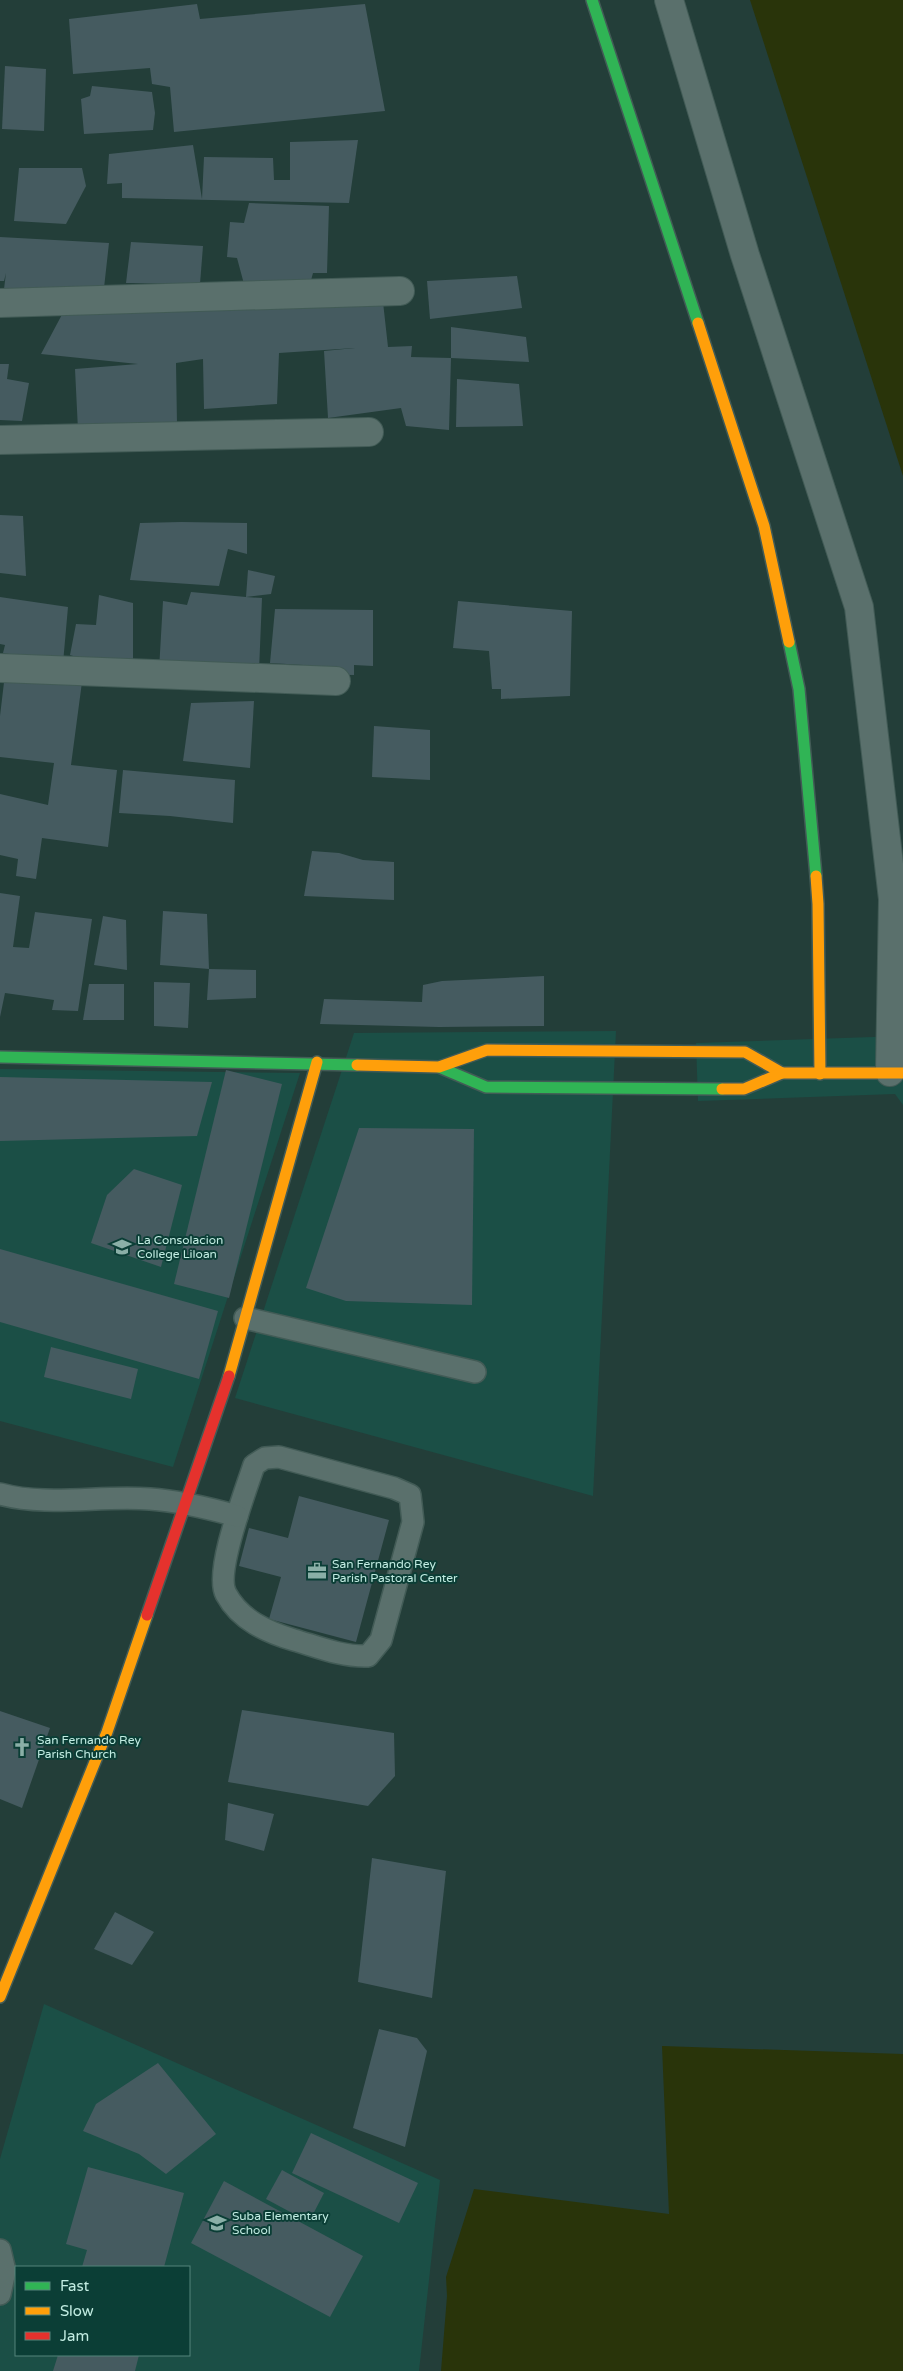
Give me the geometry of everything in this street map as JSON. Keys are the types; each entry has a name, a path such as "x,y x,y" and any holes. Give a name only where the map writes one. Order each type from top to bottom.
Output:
{"street":[{"path":"592,0 764,526 799,689 818,904 820,1074"},
{"path":"0,1057 317,1062 439,1067 486,1087 744,1090 782,1073 897,1072 893,899 859,607 745,255 669,0"},
{"path":"0,303 400,291"},
{"path":"0,440 369,432"},
{"path":"0,668 336,681"},
{"path":"439,1067 487,1050 745,1052 782,1073"},
{"path":"0,1997 107,1732 230,1374 317,1062"}],"lane":[{"path":"245,1318 475,1372"},
{"path":"279,1457 394,1488 410,1495 413,1522 381,1640 368,1656 352,1657 267,1632 245,1617 225,1593 224,1568 237,1516 254,1465 265,1458 279,1457"},
{"path":"0,1494 21,1500 149,1499 186,1503 237,1516"},
{"path":"0,2250 5,2271 0,2295 15,2302"}],"shaded area":[{"path":"750,0 903,0 903,476"},
{"path":"616,1031 593,1496 235,1398 354,1033"},
{"path":"903,1036 903,1105 895,1094 698,1101 696,1043"},
{"name":"La Consolacion College Liloan","path":"0,1069 300,1073 173,1467 0,1421"},
{"name":"Suba Elementary School","path":"44,2004 440,2180 419,2371 0,2371 0,2159"},
{"path":"662,2046 903,2054 903,2371 441,2371 447,2296 446,2277 474,2189 669,2214"}],"building":[{"path":"197,4 200,19 365,4 385,111 174,132 170,87 152,84 150,68 73,74 69,19"},
{"path":"5,66 46,69 44,131 2,129"},
{"path":"92,86 152,92 155,113 153,130 84,134 81,99 90,96"},
{"path":"358,140 349,203 122,198 122,183 107,184 109,154 193,145 202,199 204,157 273,158 274,180 290,180 290,142"},
{"path":"19,168 82,168 86,186 66,224 14,221"},
{"path":"249,203 329,206 327,273 313,273 310,284 244,284 237,258 227,257 230,222 244,223"},
{"path":"0,237 109,243 103,297 4,289 6,273 4,281 0,281"},
{"path":"131,242 203,246 200,284 126,283"},
{"path":"517,276 522,308 430,319 427,281"},
{"path":"383,302 388,347 412,346 411,357 451,358 449,430 406,426 401,408 328,418 324,351 355,348 279,353 277,404 204,409 203,359 176,363 177,424 78,430 75,369 138,364 41,354 66,307 288,305 289,309"},
{"path":"451,327 526,337 529,362 451,358"},
{"path":"0,364 9,364 7,379 29,383 22,421 0,420"},
{"path":"457,379 519,384 523,426 456,427"},
{"path":"0,515 23,516 26,576 0,573"},
{"path":"140,523 247,523 247,554 228,549 219,586 130,580"},
{"path":"248,570 275,576 271,594 246,597"},
{"path":"191,592 262,598 259,671 159,670 163,601 187,605"},
{"path":"99,595 133,603 133,665 92,662 70,655 76,624 96,625"},
{"path":"0,597 68,607 63,663 3,653 5,645 0,644"},
{"path":"458,601 572,611 570,696 501,699 501,689 492,689 489,651 453,648"},
{"path":"275,609 373,610 373,666 354,665 354,675 304,674 303,665 270,663"},
{"path":"5,674 82,682 71,765 117,770 108,847 42,838 36,879 16,876 18,859 0,855 0,794 48,805 54,763 0,757 0,716"},
{"path":"254,701 250,768 183,761 191,703"},
{"path":"374,726 430,730 430,780 372,777"},
{"path":"123,770 235,780 233,823 119,813"},
{"path":"312,851 339,853 363,860 394,862 394,900 304,896"},
{"path":"0,893 20,896 13,947 29,948 35,912 92,919 78,1011 52,1010 54,1000 5,993 0,1017"},
{"path":"163,911 207,914 209,969 160,965"},
{"path":"103,916 126,920 127,970 94,965"},
{"path":"209,969 256,970 256,998 207,1000"},
{"path":"544,976 544,1026 439,1027 320,1024 324,999 422,1002 423,985 442,981"},
{"path":"154,982 190,983 188,1028 154,1026"},
{"path":"89,984 124,984 124,1020 83,1020"},
{"path":"226,1070 282,1084 229,1298 174,1284"},
{"path":"0,1077 212,1082 197,1136 0,1141"},
{"path":"359,1128 474,1129 472,1305 346,1301 306,1288"},
{"path":"134,1169 182,1185 161,1267 91,1243 107,1195"},
{"path":"0,1249 218,1311 199,1379 0,1322"},
{"path":"51,1347 138,1369 131,1399 44,1377"},
{"name":"San Fernando Rey Parish Pastoral Center","path":"299,1496 389,1520 356,1642 269,1619 281,1577 239,1566 249,1528 288,1538"},
{"path":"242,1710 394,1733 395,1776 368,1806 228,1782"},
{"name":"San Fernando Rey Parish Church","path":"0,1711 50,1728 22,1808 0,1799"},
{"path":"228,1803 274,1814 264,1851 225,1840"},
{"path":"372,1858 446,1871 432,1998 358,1982"},
{"path":"115,1912 154,1932 132,1965 94,1949"},
{"path":"379,2029 417,2038 427,2051 405,2147 353,2128"},
{"path":"158,2063 216,2134 166,2174 139,2154 83,2131 96,2104"},
{"path":"311,2133 418,2183 399,2223 292,2173"},
{"path":"88,2167 184,2193 164,2266 82,2266 87,2250 66,2244"},
{"path":"282,2170 324,2193 309,2222 266,2199"},
{"path":"224,2181 363,2256 330,2317 191,2243"},
{"path":"58,2356 139,2356 135,2371 53,2371"}],"traffic: fast":[{"path":"592,0 698,323"},
{"path":"789,642 799,689 816,876"},
{"path":"0,1057 357,1065"},
{"path":"439,1067 486,1087 722,1089"}],"traffic: slow":[{"path":"698,323 764,526 789,642"},
{"path":"816,876 820,1074"},
{"path":"357,1065 439,1067 487,1050 745,1052 782,1073"},
{"path":"229,1376 317,1062"},
{"path":"722,1089 744,1089 782,1073 903,1073"},
{"path":"0,1997 107,1732 147,1615"}],"traffic: jam":[{"path":"147,1615 229,1376"}],"place":[{"name":"La Consolacion College Liloan","path":"122,1247"},
{"name":"San Fernando Rey Parish Pastoral Center","path":"317,1571"},
{"name":"San Fernando Rey Parish Church","path":"22,1747"},
{"name":"Suba Elementary School","path":"217,2223"}]}
